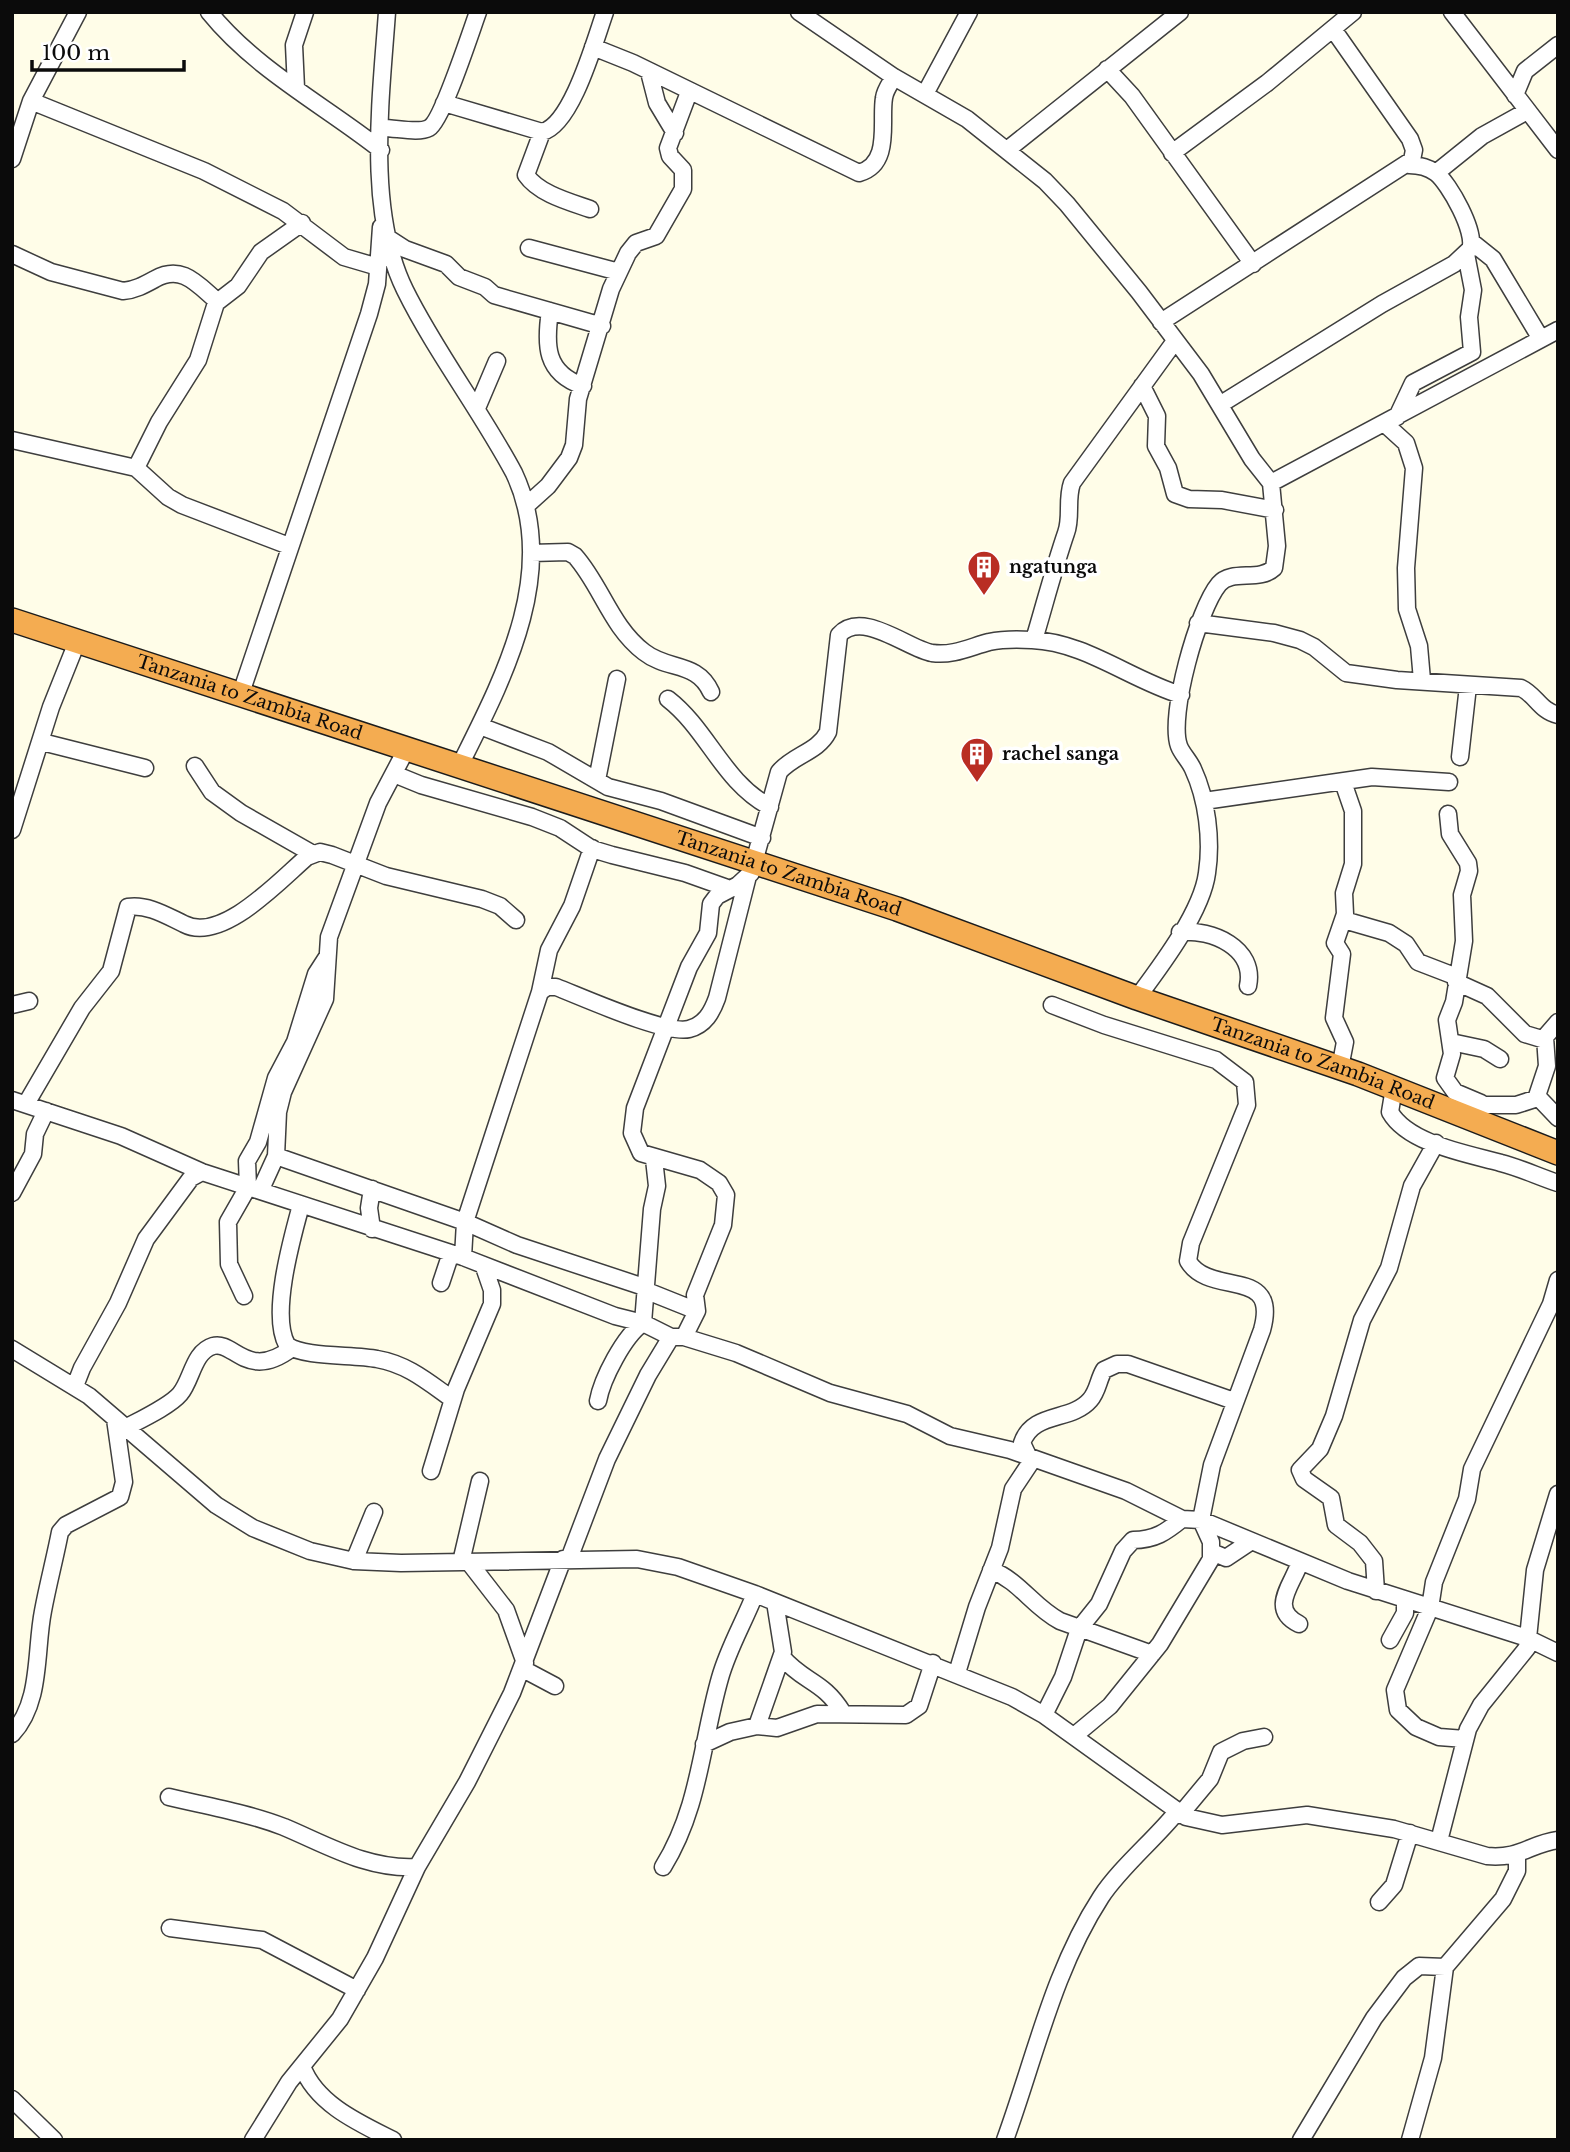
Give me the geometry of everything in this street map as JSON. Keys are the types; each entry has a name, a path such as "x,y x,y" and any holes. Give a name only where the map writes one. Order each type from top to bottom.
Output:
{"highway":[{"name":"Tanzania to Zambia Road","path":"12,620 460,765 752,870 960,931 1137,998 1394,1088 1480,1113 1558,1153"}],"street":[{"path":"12,159 21,124 31,101 78,12"},
{"path":"209,12 246,51 381,150"},
{"path":"296,88 294,45 305,12"},
{"path":"240,696 369,314 385,230 379,99 387,12"},
{"path":"380,128 426,129 433,125 478,12"},
{"path":"590,209 554,195 530,181 526,175 542,132 557,124 564,113 605,12"},
{"path":"799,12 894,77 967,119 1057,193 1175,341 1221,404 1252,459 1270,483 1277,546 1274,568 1264,574 1224,580 1198,623 1176,707 1178,744 1192,767 1204,801 1207,872 1199,897 1180,932 1137,998"},
{"path":"925,94 969,12"},
{"path":"1172,153 1229,113 1353,12"},
{"path":"1452,12 1558,150"},
{"path":"1007,150 1173,14"},
{"path":"1161,322 1409,165 1414,150 1410,139 1333,29"},
{"path":"1515,95 1525,71 1558,45"},
{"path":"593,47 805,149 862,173 883,145 884,97 894,77"},
{"path":"1107,69 1132,96 1254,264"},
{"path":"649,72 657,103 675,133"},
{"path":"527,505 569,458 583,386 619,272 633,246 653,239 659,233 683,189 683,170 668,151 690,92"},
{"path":"31,101 204,171 302,223 344,257 378,267"},
{"path":"444,103 542,132"},
{"path":"1436,173 1482,136 1527,111"},
{"path":"1391,420 1413,383 1472,352 1469,306 1473,290 1469,249 1471,229 1436,173 1409,165"},
{"path":"136,468 159,422 198,360 217,301 238,286 255,259 268,245 302,223"},
{"path":"385,230 405,249 446,264 459,277 485,287 494,295 602,326"},
{"path":"385,230 405,290 514,472 527,505 531,553 522,617 509,658 460,765"},
{"path":"529,248 619,272"},
{"path":"1469,249 1493,259 1541,339"},
{"path":"1221,404 1469,249"},
{"path":"12,254 51,272 123,291 133,290 164,274 180,273 188,276 217,301"},
{"path":"550,311 546,342 549,360 559,373 583,386"},
{"path":"1270,483 1558,330"},
{"path":"1034,639 1054,564 1067,530 1068,498 1072,483 1175,341"},
{"path":"477,408 497,361"},
{"path":"1142,386 1157,416 1156,446 1168,468 1175,494 1189,499 1222,500 1275,510"},
{"path":"1391,420 1406,443 1414,468 1406,568 1407,609 1419,646 1422,680"},
{"path":"12,440 136,468 168,497 182,505 289,546"},
{"path":"531,553 568,552 575,556 602,601 632,641 658,661 699,674 711,692"},
{"path":"1198,623 1300,640 1314,647 1346,673 1468,686 1521,688 1529,691 1547,711 1558,715"},
{"path":"540,992 547,987 556,987 665,1028 693,1028 713,1009 782,768 791,759 820,744 828,732 837,644 842,632 857,627 887,632 924,651 941,653 956,653 996,641 1034,639 1098,658 1145,683 1181,695"},
{"path":"12,830 77,642"},
{"path":"597,780 617,679"},
{"path":"1460,757 1468,686"},
{"path":"668,699 692,720 741,787 770,807"},
{"path":"480,726 548,752 608,787 661,801 762,838"},
{"path":"42,742 145,768"},
{"path":"244,1296 232,1275 227,1248 228,1222 276,1156 281,1102 292,1070 325,999 329,937 377,803 407,748"},
{"path":"195,766 212,792 232,807 313,854 332,855 386,876 494,902 516,920"},
{"path":"394,774 421,785 532,817 560,828 592,848 730,889"},
{"path":"1204,801 1271,789 1308,788 1378,776 1450,782"},
{"path":"1340,1068 1345,1042 1335,1025 1334,1013 1342,954 1335,943 1344,920 1344,893 1353,864 1351,838 1354,817 1343,782"},
{"path":"1448,814 1450,834 1469,867 1462,895 1466,932 1447,1022 1452,1054 1445,1078 1448,1086 1480,1113 1538,1098 1552,1070 1545,1040 1548,1032 1558,1022"},
{"path":"441,1283 457,1255 464,1222 540,992 549,950 572,906 592,848"},
{"path":"313,854 238,915 216,926 186,926 169,915 127,907 111,971 82,1008 19,1102 121,1136 202,1172 457,1255 678,1337 736,1353 830,1393 907,1414 950,1436 1031,1458 1126,1491 1182,1519 1201,1520 1376,1591 1527,1638 1558,1653"},
{"path":"253,2140 302,2066 331,2032 357,1990 399,1910 417,1867 467,1783 524,1666 607,1459 648,1375 697,1311 695,1295 723,1225 726,1195 719,1183 699,1170 672,1160 654,1159 641,1153 632,1129 642,1088 665,1028 689,967 708,933 710,904 752,870"},
{"path":"1344,920 1390,933 1406,944 1418,962 1488,996 1525,1034 1545,1040"},
{"path":"1180,932 1212,935 1239,951 1250,969 1248,986"},
{"path":"255,1188 247,1161 258,1142 276,1077 295,1041 316,974 327,957"},
{"path":"12,1005 29,1001"},
{"path":"1052,1005 1104,1025 1216,1060 1231,1068 1246,1084 1247,1105 1188,1255 1190,1264 1198,1272 1256,1291 1265,1304 1262,1330 1212,1465 1201,1520 1212,1552 1199,1582 1152,1654 1110,1706 1074,1736"},
{"path":"1451,1042 1484,1049 1500,1059"},
{"path":"1394,1088 1390,1106 1394,1118 1412,1133 1558,1183"},
{"path":"1538,1098 1558,1118"},
{"path":"12,1193 33,1154 35,1134 46,1111"},
{"path":"1376,1591 1375,1570 1370,1554 1336,1525 1331,1498 1304,1479 1300,1470 1320,1449 1334,1416 1362,1320 1389,1268 1412,1186 1436,1143"},
{"path":"276,1156 464,1222 517,1245 645,1289 697,1311"},
{"path":"598,1401 604,1378 613,1368 626,1339 643,1323 657,1186 654,1159"},
{"path":"75,1387 82,1368 118,1303 146,1239 191,1178 202,1172"},
{"path":"372,1189 369,1208 372,1229"},
{"path":"292,1348 282,1335 283,1284 301,1205"},
{"path":"432,1471 452,1399 492,1304 492,1290 484,1267"},
{"path":"1465,1739 1426,1733 1405,1719 1394,1701 1395,1690 1430,1608 1434,1582 1468,1497 1470,1473 1550,1304 1558,1280"},
{"path":"120,1424 178,1396 200,1355 214,1345 222,1346 240,1358 264,1362 292,1348 390,1362 415,1372 452,1399"},
{"path":"12,1349 75,1387 216,1505 253,1528 310,1551 354,1561 649,1559 755,1594 1013,1697 1074,1736 1178,1814 1222,1825 1307,1815 1410,1833 1488,1856 1517,1856 1544,1842 1558,1840"},
{"path":"957,1673 1003,1539 1013,1489 1031,1462 1022,1443 1029,1430 1044,1420 1086,1403 1096,1391 1104,1370 1117,1364 1128,1364 1234,1401"},
{"path":"12,1734 24,1718 32,1699 43,1609 60,1532 66,1525 120,1497 120,1424"},
{"path":"464,1562 480,1480"},
{"path":"1439,1841 1465,1739 1481,1705 1527,1648 1535,1570 1558,1494"},
{"path":"354,1561 374,1512"},
{"path":"1044,1715 1063,1677 1079,1629 1099,1604 1129,1543 1165,1534 1182,1519"},
{"path":"1212,1552 1226,1558 1250,1542"},
{"path":"464,1562 506,1610 524,1666 555,1686"},
{"path":"1299,1624 1289,1619 1283,1604 1286,1590 1300,1562"},
{"path":"991,1570 1017,1583 1048,1614 1079,1629 1152,1654"},
{"path":"663,1867 680,1839 691,1810 726,1657 755,1594"},
{"path":"1390,1640 1405,1613 1405,1600"},
{"path":"757,1726 782,1657 775,1602"},
{"path":"782,1657 800,1675 820,1684 843,1713"},
{"path":"704,1744 730,1732 757,1726 777,1728 805,1716 843,1713 899,1718 914,1711 923,1695 933,1663"},
{"path":"1005,2140 1045,2014 1092,1913 1111,1883 1210,1779 1221,1752 1264,1737"},
{"path":"169,1797 284,1827 356,1858 392,1866 417,1867"},
{"path":"1379,1902 1394,1885 1410,1833"},
{"path":"1410,2140 1433,2058 1445,1967 1503,1899 1517,1871 1517,1856"},
{"path":"170,1928 262,1940 357,1990"},
{"path":"1301,2140 1364,2034 1404,1978 1419,1966 1445,1967"},
{"path":"302,2066 311,2085 327,2101 372,2131 393,2140"},
{"path":"12,2099 54,2140"}],"place":[{"name":"ngatunga","path":"984,597"},
{"name":"rachel sanga","path":"977,784"}]}
